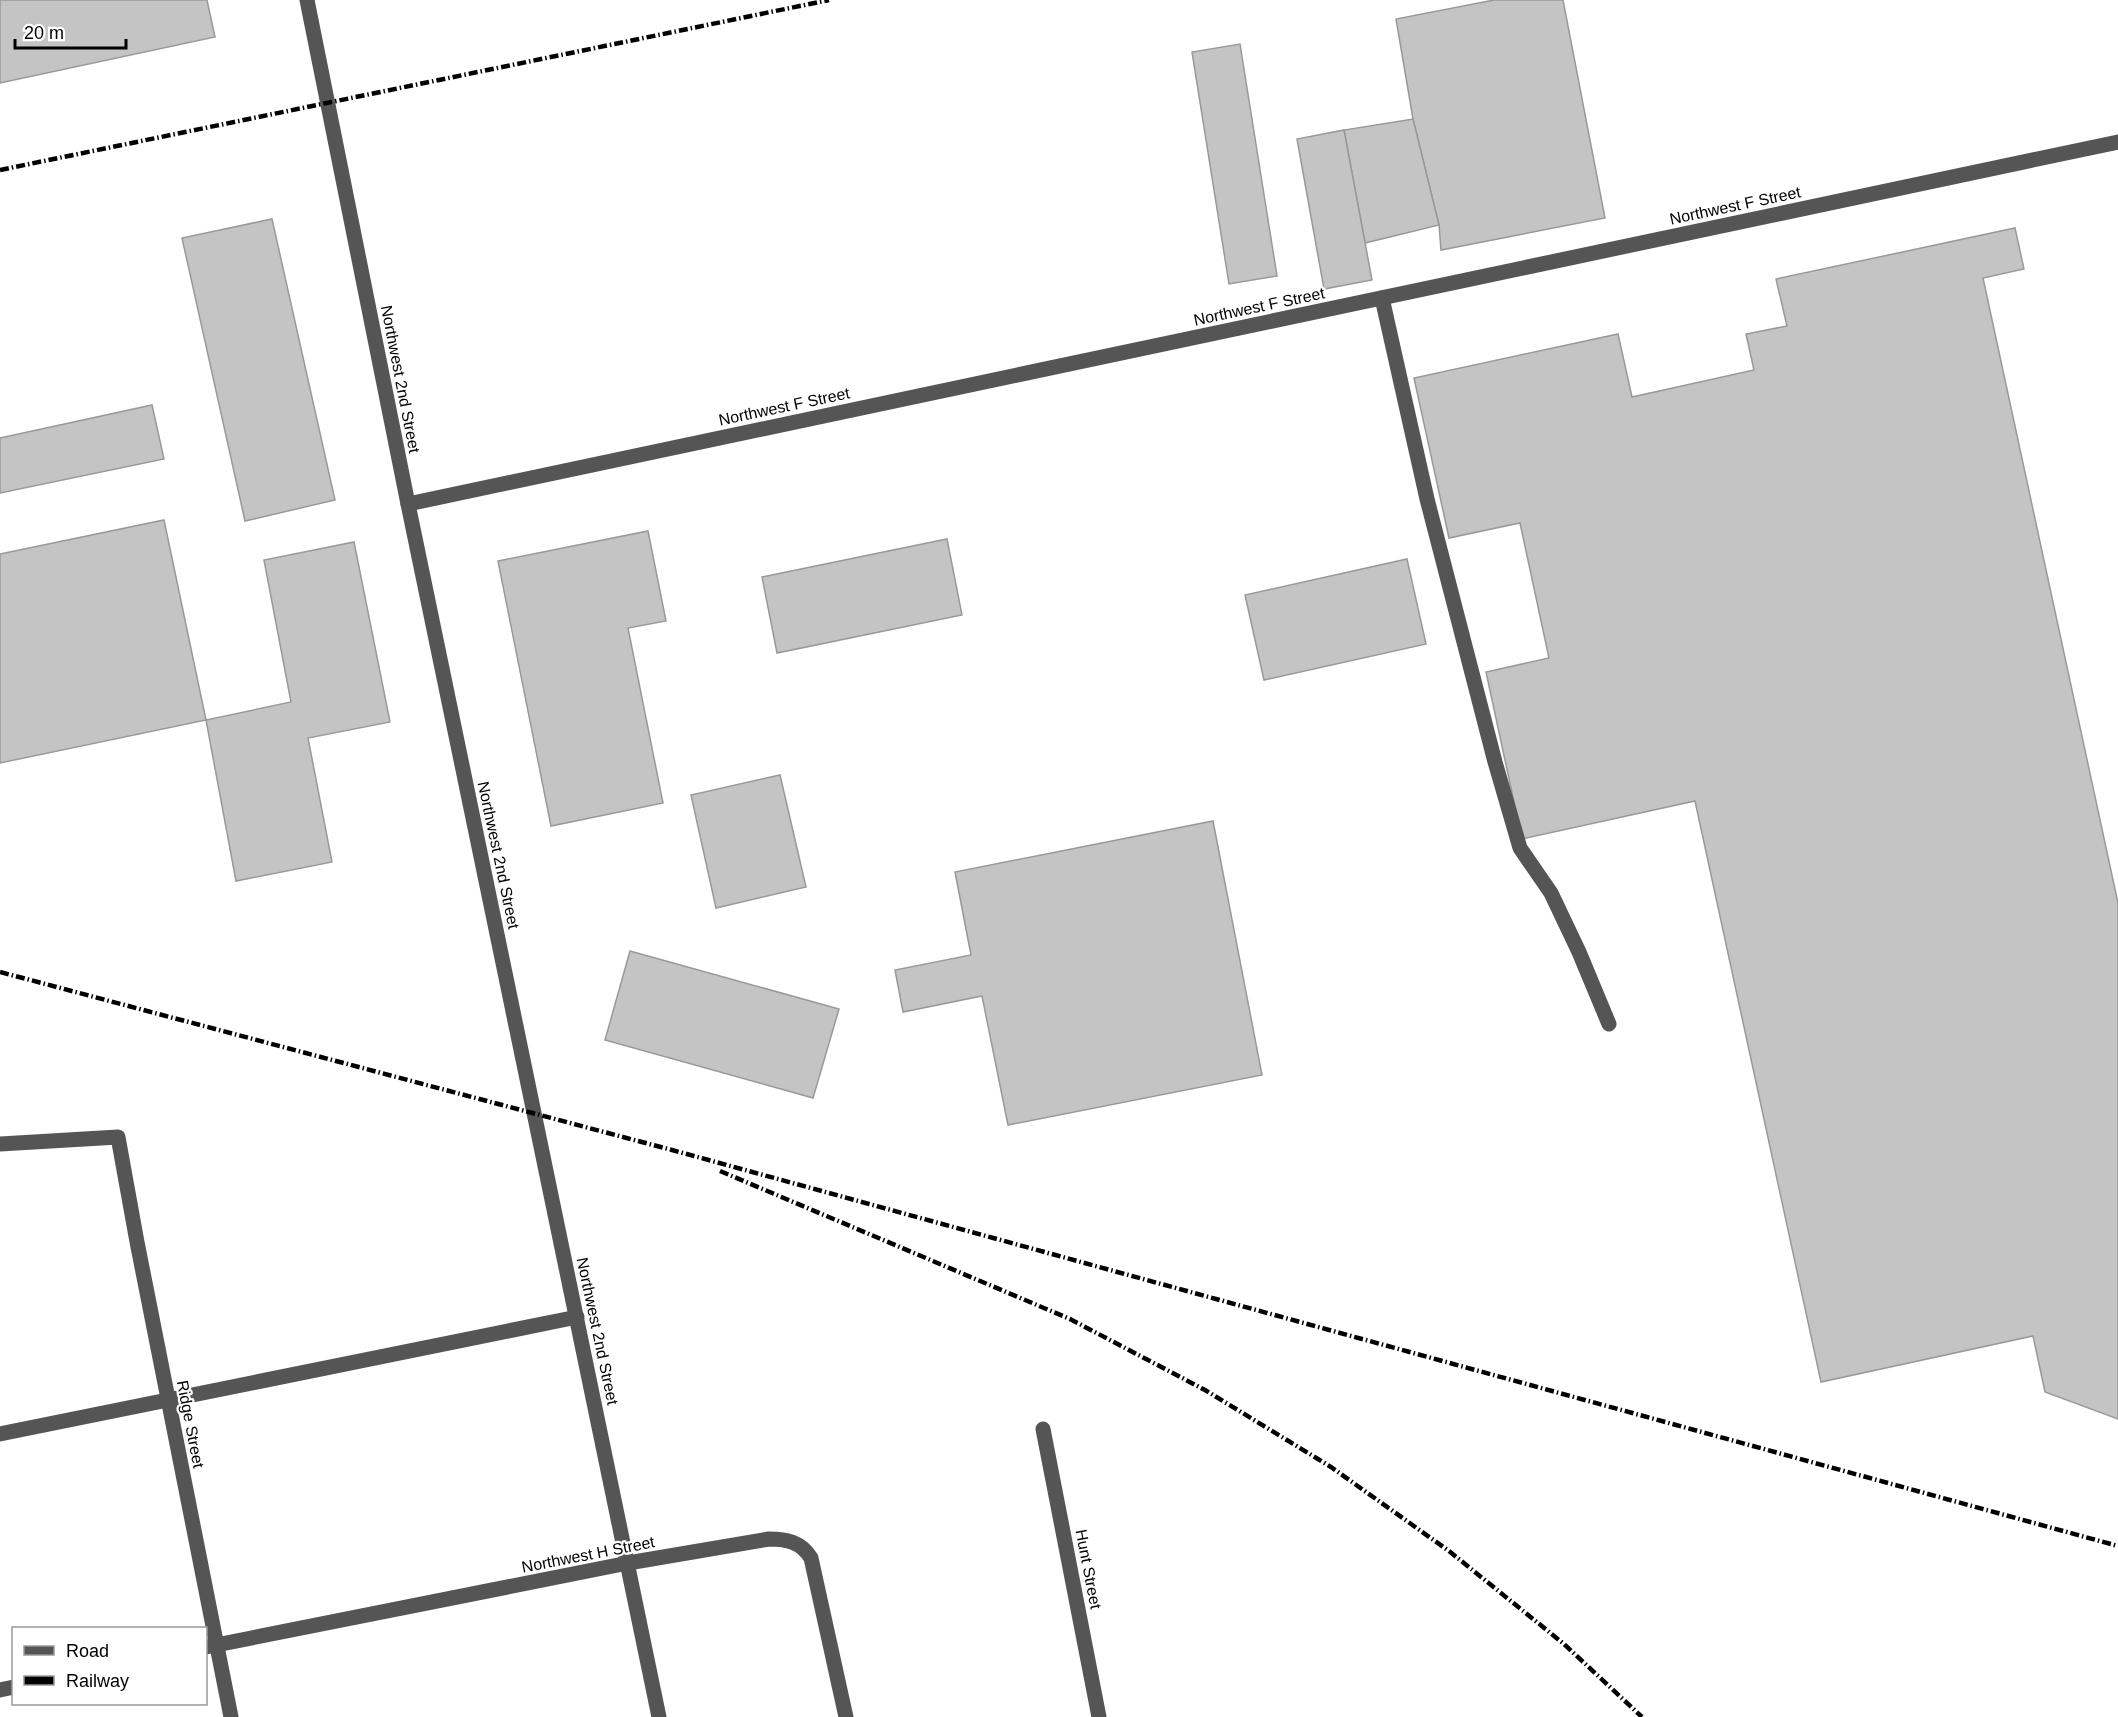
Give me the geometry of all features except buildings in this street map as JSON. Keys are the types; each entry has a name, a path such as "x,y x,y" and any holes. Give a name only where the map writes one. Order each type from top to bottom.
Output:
{"street":[{"name":"Northwest 2nd Street","path":"307,0 408,504 659,1717"},
{"name":"Northwest F Street","path":"408,504 2118,142"},
{"path":"1382,298 1427,499 1495,762 1520,848 1551,893 1609,1024"},
{"name":"Ridge Street","path":"0,1144 118,1137 168,1400 211,1646 231,1717"},
{"path":"0,1434 577,1317"},
{"name":"Hunt Street","path":"1043,1429 1100,1717"},
{"name":"Northwest H Street","path":"211,1646 628,1563 769,1539 788,1540 805,1549 815,1570 846,1717"}],"railway":[{"path":"0,170 829,0"},
{"path":"0,972 672,1150 2118,1546"},
{"path":"720,1171 1070,1319 1205,1390 1331,1467 1449,1551 1564,1644 1642,1717"}]}
